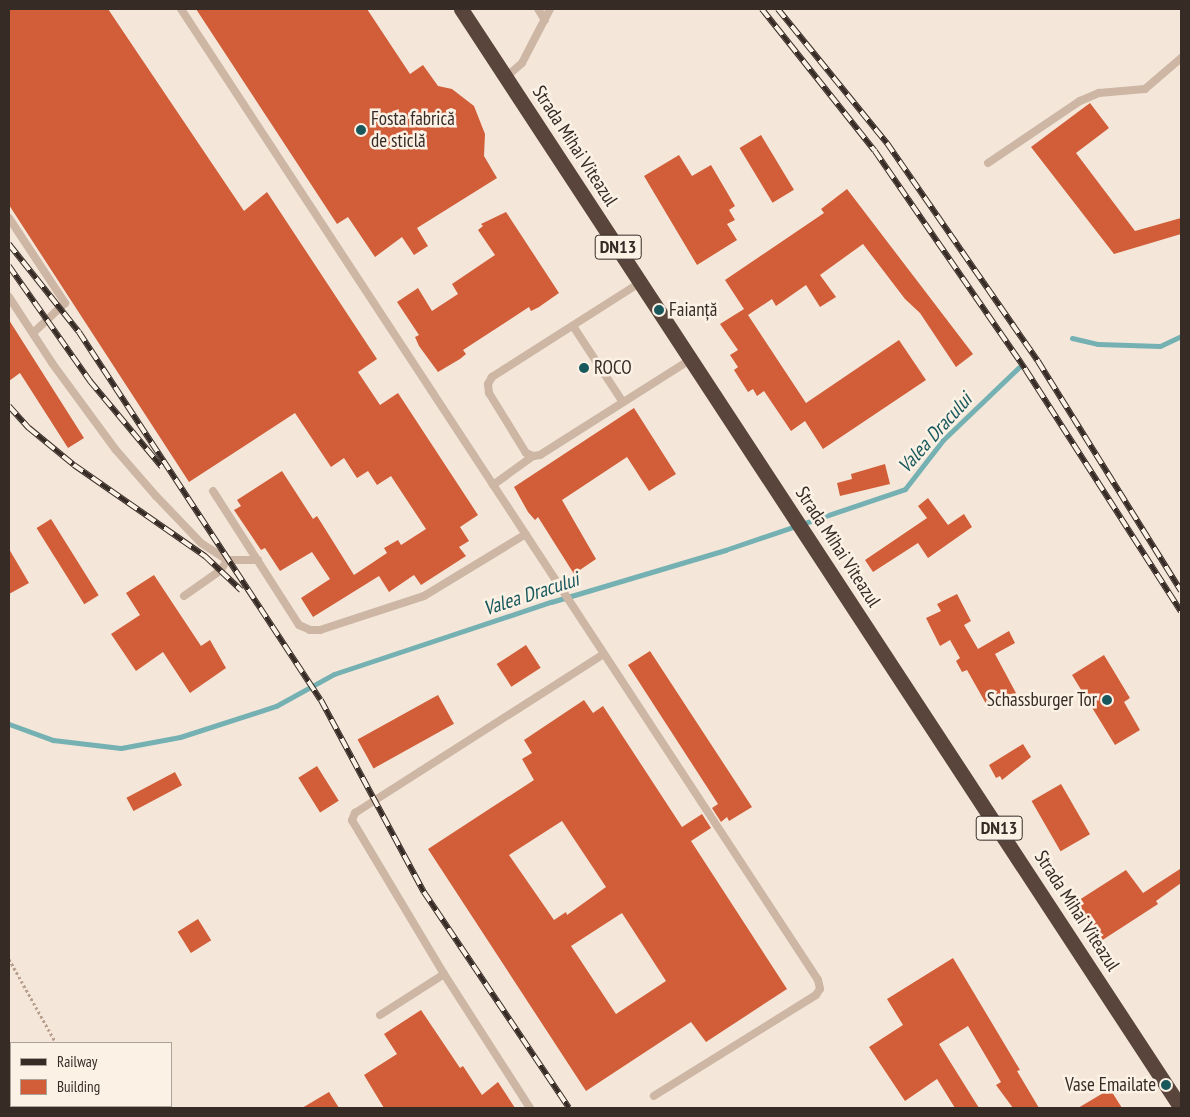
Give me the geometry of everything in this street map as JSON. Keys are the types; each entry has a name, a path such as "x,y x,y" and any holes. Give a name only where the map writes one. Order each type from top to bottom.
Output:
{"highway":[{"name":"Strada Mihai Viteazul","path":"461,9 1181,1108"}],"lane":[{"path":"181,9 812,971 820,989 816,995 654,1096"},
{"path":"538,9 545,20"},
{"path":"506,78 522,63 550,9"},
{"path":"988,164 1080,101 1099,93 1145,89 1181,58"},
{"path":"9,218 65,303 33,333"},
{"path":"533,456 526,453 489,393 488,384 492,376 641,282"},
{"path":"9,297 116,450 156,496 202,542 227,560 258,560"},
{"path":"573,326 622,401"},
{"path":"493,485 533,456 691,359"},
{"path":"213,491 299,625 320,630 424,596 526,534"},
{"path":"184,596 221,570 227,560"},
{"path":"530,1108 444,974 354,827 355,813 604,654"},
{"path":"380,1015 444,974"}],"path":[{"path":"9,959 55,1042"}],"building":[{"path":"9,9 108,9 244,211 267,192 377,359 358,372 380,405 398,393 478,515 460,527 469,541 459,547 466,556 421,585 414,575 389,592 379,576 313,617 301,598 330,579 312,552 280,571 265,548 261,550 234,510 241,506 237,500 282,471 313,519 317,516 354,575 387,553 384,548 398,540 401,545 426,529 391,476 377,485 368,471 357,478 344,458 331,467 295,413 189,482 9,205"},
{"name":"Fosta fabrică de sticlă","path":"196,9 367,9 410,74 423,65 438,86 452,89 474,106 485,134 484,156 497,178 417,228 428,246 414,255 402,237 375,257 348,217 337,224"},
{"path":"1090,103 1109,128 1076,153 1135,231 1181,218 1181,234 1114,254 1031,147"},
{"path":"761,135 794,190 773,203 740,148"},
{"path":"679,155 692,176 711,165 735,206 729,210 735,220 727,224 737,240 697,265 644,176"},
{"path":"847,189 973,354 956,367 920,313 905,299 863,244 820,275 836,297 820,307 806,285 776,306 772,299 748,315 806,403 899,340 926,380 823,449 805,421 791,431 764,391 757,396 753,389 748,392 734,370 738,367 730,355 738,350 720,324 744,309 725,280 824,213 821,209"},
{"path":"506,212 559,293 531,311 529,307 463,350 466,354 438,372 419,346 415,337 419,335 397,302 418,288 432,311 458,294 452,284 495,255 478,230 483,226 481,224"},
{"path":"9,320 84,438 68,448 20,373 9,381"},
{"path":"634,408 676,474 649,491 627,457 562,500 596,559 574,574 538,517 535,520 528,512 514,487"},
{"path":"885,464 890,484 840,496 837,483 852,479 851,474"},
{"path":"928,498 948,525 964,514 972,527 928,558 918,543 873,572 865,560 927,518 918,506"},
{"path":"51,519 99,595 84,604 37,528"},
{"path":"9,549 29,583 9,594"},
{"path":"154,575 201,646 210,640 226,668 190,693 163,652 136,671 111,634 140,615 126,593"},
{"path":"957,594 971,621 964,625 978,649 1009,631 1015,643 995,654 1016,693 989,709 967,670 962,672 956,661 960,658 950,640 940,646 926,618 941,611 937,604"},
{"path":"526,645 541,668 511,687 497,664"},
{"path":"650,651 752,807 729,821 727,817 721,822 712,808 718,804 628,665"},
{"name":"Schassburger Tor","path":"1104,655 1130,698 1124,702 1140,730 1115,745 1072,675"},
{"path":"438,695 454,724 374,768 358,740"},
{"path":"584,700 593,713 603,706 682,827 702,814 711,828 691,841 787,989 706,1042 691,1022 586,1091 428,849 534,780 522,759 532,753 524,740","holes":["562,821 606,887 567,915 566,912 554,920 509,855","622,913 666,981 616,1014 571,946"]},
{"path":"1023,744 1031,757 1002,780 1000,776 996,778 989,765"},
{"path":"317,766 339,801 320,812 298,778"},
{"path":"175,772 182,785 133,811 126,798"},
{"path":"1061,784 1090,834 1061,851 1032,801"},
{"path":"1180,869 1181,883 1156,901 1158,904 1101,941 1076,902 1126,870 1143,893"},
{"path":"198,919 211,940 191,953 178,932"},
{"path":"953,958 1020,1070 1017,1071 1039,1108 1013,1108 996,1085 1001,1082 968,1026 939,1044 979,1108 955,1108 937,1079 905,1101 869,1047 903,1025 887,999"},
{"path":"421,1010 460,1068 463,1066 482,1095 498,1082 515,1108 384,1108 364,1075 397,1054 384,1034"},
{"path":"1110,1089 1122,1108 1078,1108"},
{"path":"329,1092 339,1108 302,1108"}],"waterway":[{"name":"Valea Dracului","path":"1072,338 1098,344 1160,346 1181,336"},
{"name":"Valea Dracului","path":"9,724 53,740 121,748 180,737 276,706 334,674 551,602 725,550 905,489 943,440 1019,367"}],"railway":[{"path":"762,9 875,151 1026,370 1181,611"},
{"path":"778,9 887,143 1038,361 1181,591"},
{"path":"9,244 79,332 321,700 424,892 569,1108"},
{"path":"9,266 90,381 162,467"},
{"path":"9,406 29,428 74,465 205,556 241,590"}],"place":[{"name":"Fosta fabrică de sticlă","path":"361,130"},
{"name":"Faianță","path":"659,310"},
{"name":"ROCO","path":"584,368"},
{"name":"Schassburger Tor","path":"1107,700"},
{"name":"Vase Emailate","path":"1166,1085"}]}
